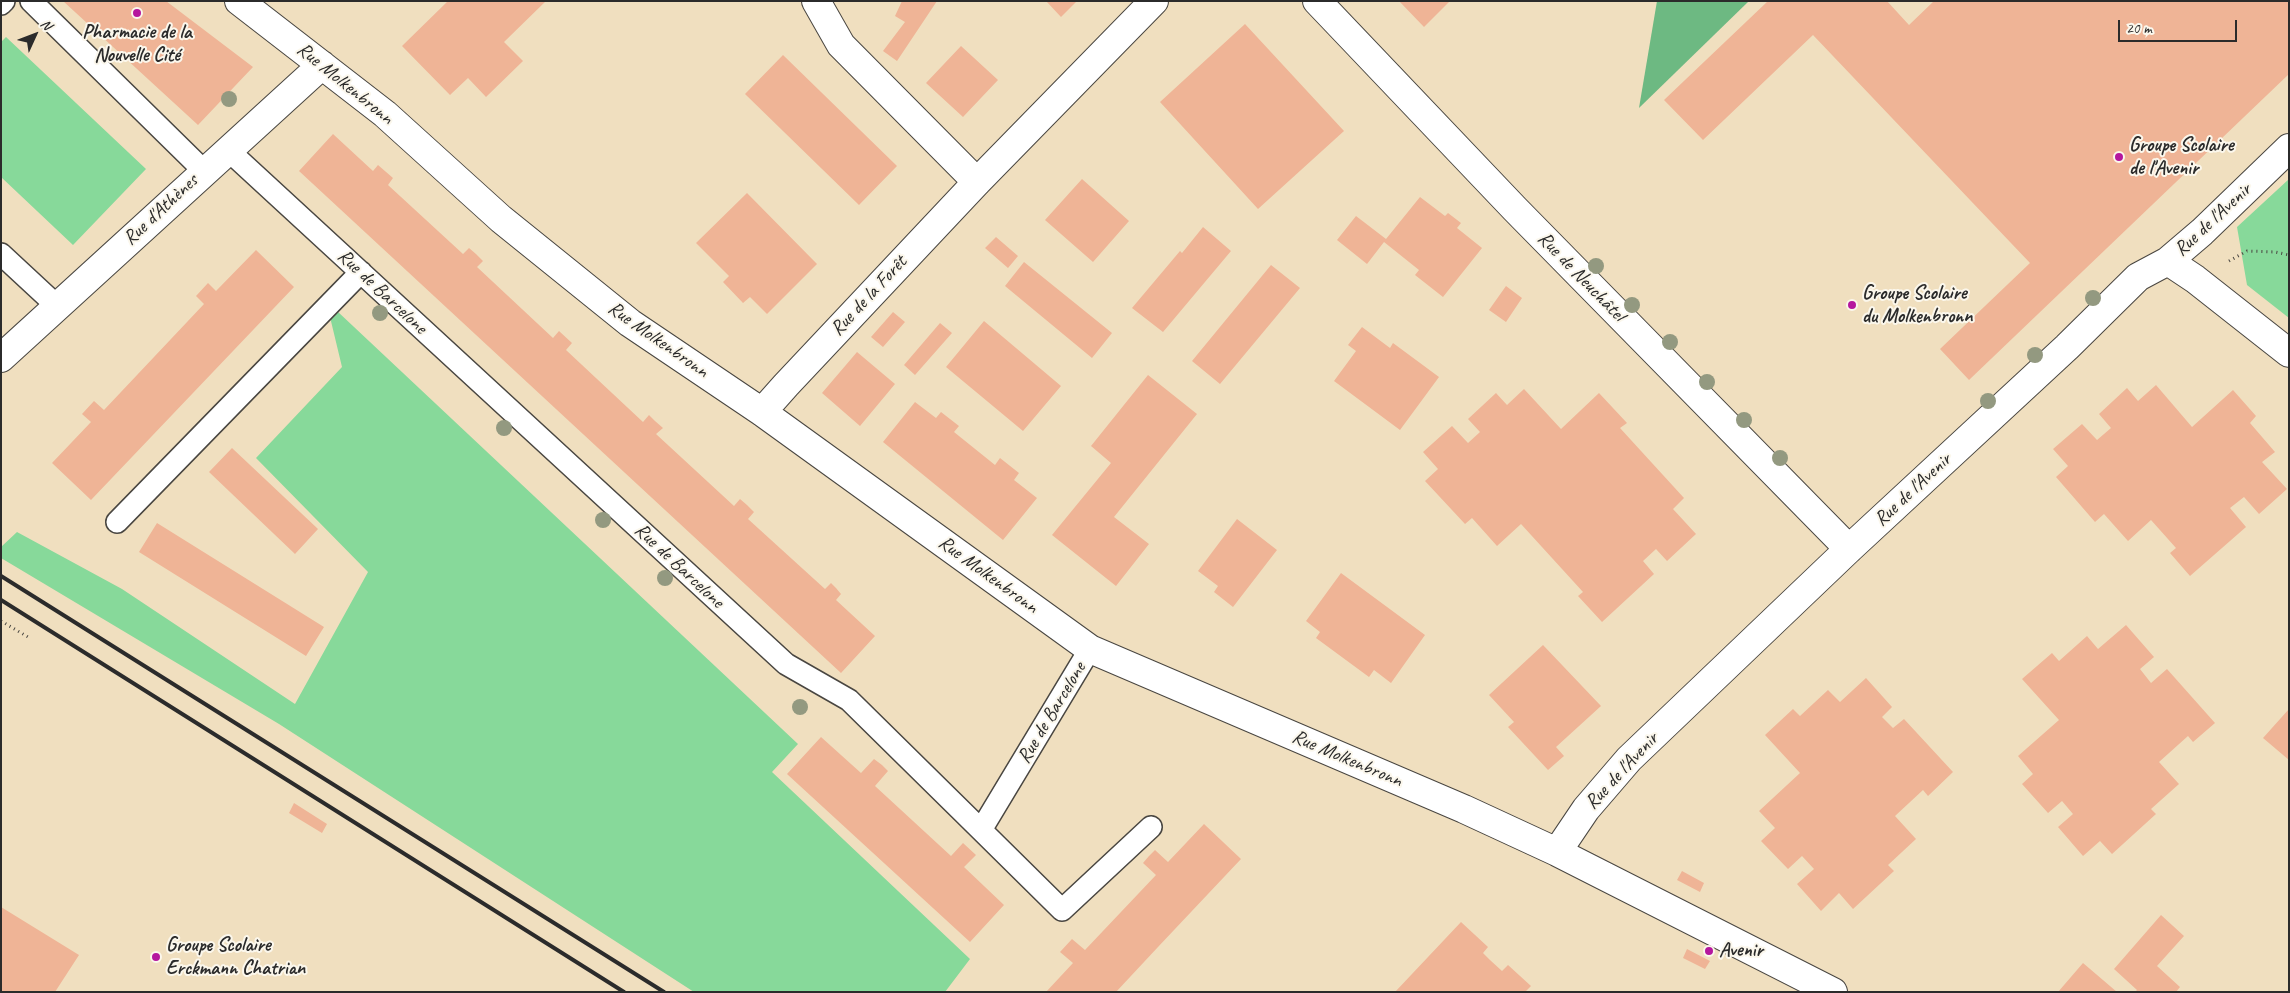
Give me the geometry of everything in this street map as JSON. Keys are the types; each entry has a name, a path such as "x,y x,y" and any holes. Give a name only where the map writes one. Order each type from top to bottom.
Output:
{"street":[{"name":"Rue Molkenbronn","path":"239,1 385,114 501,219 630,323 762,412 1090,650 1455,805 1557,852 1834,992"},
{"path":"816,1 841,45 977,182"},
{"name":"Rue de la Forêt","path":"762,412 977,182 1154,1"},
{"name":"Rue de Neuchâtel","path":"1317,1 1515,209 1849,549"},
{"name":"Rue d'Athènes","path":"1,358 322,65"},
{"name":"Rue de l'Avenir","path":"1557,852 1586,809 1628,759 1849,549 2067,347 2138,277 2168,261 2202,232 2289,148"},
{"path":"2168,261 2195,278 2289,353"}],"lane":[{"path":"1,4 4,1"},
{"path":"31,1 204,171"},
{"name":"Rue de Barcelone","path":"228,150 786,664 849,700 981,830 1090,650"},
{"path":"1,254 57,306"},
{"path":"117,522 361,272"},
{"path":"981,830 1062,910 1151,827"}],"path":[{"path":"2195,278 2247,251 2275,252 2289,255"},
{"path":"1,621 28,638"}],"green space":[{"path":"1657,1 1749,1 1639,108"},
{"path":"6,37 146,169 73,245 1,177 1,42"},
{"path":"2289,179 2289,318 2247,285 2237,227"},
{"path":"337,311 798,744 772,772 970,959 945,992 694,992 279,724 1,558 1,547 17,532 122,589 295,704 368,572 256,458 342,367 330,317"}],"building":[{"path":"63,1 166,1 253,67 198,125"},
{"path":"448,1 546,1 504,42 523,61 486,97 468,78 450,95 402,46"},
{"path":"902,1 937,1 897,61 883,51 905,22 895,16"},
{"path":"1046,1 1077,1 1061,17"},
{"path":"1399,1 1450,1 1424,27"},
{"path":"1768,1 1887,1 1909,25 1934,1 2289,1 2289,74 1969,380 1940,349 2030,263 1813,35 1703,140 1664,100"},
{"path":"1245,24 1344,131 1258,209 1160,102"},
{"path":"961,46 998,80 963,117 926,83"},
{"path":"783,55 897,166 859,205 745,94"},
{"path":"333,134 373,171 378,165 393,178 388,185 463,254 469,248 476,254 483,261 477,267 553,338 559,331 572,343 566,350 643,422 649,415 663,428 656,434 734,506 740,499 747,505 754,512 748,519 825,589 831,583 836,588 841,594 836,600 875,636 841,673 299,171"},
{"path":"1082,179 1129,221 1093,262 1045,220"},
{"path":"747,193 817,264 767,314 750,297 743,303 723,282 729,276 696,243"},
{"path":"1420,197 1445,216 1448,213 1461,223 1457,228 1482,248 1443,297 1415,275 1419,270 1384,242 1367,264 1337,240 1356,216 1386,239"},
{"path":"1203,227 1231,251 1163,332 1132,308"},
{"path":"996,237 1018,256 1008,268 985,248"},
{"path":"256,250 294,287 91,500 52,463 91,422 82,414 94,401 104,410 204,304 196,296 208,283 216,291"},
{"path":"1024,262 1112,333 1092,358 1005,286"},
{"path":"1271,265 1300,288 1220,384 1192,361"},
{"path":"1506,286 1522,298 1506,322 1489,310"},
{"path":"893,312 905,322 883,347 871,337"},
{"path":"984,321 1061,386 1023,431 946,367"},
{"path":"940,323 952,333 915,375 904,365"},
{"path":"1362,327 1390,348 1393,343 1439,377 1400,430 1334,381 1356,351 1348,345"},
{"path":"857,352 895,384 860,426 822,393"},
{"path":"1148,375 1197,414 1114,517 1149,544 1116,586 1052,535 1111,463 1091,446"},
{"path":"2156,385 2192,427 2233,390 2256,416 2250,423 2275,452 2262,462 2287,489 2259,514 2244,497 2230,508 2246,527 2190,576 2170,553 2176,548 2151,520 2128,541 2104,514 2095,522 2056,477 2068,466 2053,449 2082,424 2097,440 2111,428 2099,414 2127,388 2138,401"},
{"path":"1524,389 1561,429 1599,393 1627,423 1620,428 1684,498 1673,509 1696,534 1667,561 1656,549 1643,561 1654,574 1602,622 1578,596 1583,592 1521,524 1497,546 1472,518 1465,524 1425,481 1438,469 1423,452 1452,426 1468,443 1480,432 1468,419 1496,393 1507,405"},
{"path":"915,402 936,418 941,412 959,426 954,432 995,465 1000,458 1019,473 1014,480 1037,498 1003,540 883,442"},
{"path":"232,448 318,529 295,554 209,472"},
{"path":"1237,519 1277,550 1233,607 1214,592 1218,586 1198,571"},
{"path":"157,523 324,627 306,656 139,552"},
{"path":"1341,573 1425,635 1391,683 1374,670 1369,677 1316,638 1320,632 1306,621"},
{"path":"2126,625 2154,657 2140,669 2151,683 2167,669 2215,723 2193,742 2188,736 2159,762 2179,784 2151,809 2156,814 2112,854 2100,841 2083,856 2058,827 2073,814 2062,801 2048,813 2022,784 2033,774 2018,756 2059,720 2022,679 2052,653 2059,661 2087,636 2098,649"},
{"path":"1543,645 1601,706 1556,747 1564,756 1548,770 1508,727 1514,722 1489,695"},
{"path":"1866,678 1892,707 1882,717 1893,728 1904,719 1953,772 1928,796 1923,790 1895,816 1916,839 1888,865 1894,871 1853,909 1839,893 1821,911 1797,884 1814,869 1802,856 1788,869 1761,841 1775,828 1759,811 1800,773 1765,735 1793,709 1800,716 1828,690 1840,702"},
{"path":"2289,709 2289,760 2263,738"},
{"path":"821,737 861,773 874,759 882,765 888,771 875,786 951,856 963,843 976,855 964,867 1004,905 970,942 787,774"},
{"path":"294,803 327,824 322,833 289,813"},
{"path":"1204,824 1241,859 1116,992 1046,992 1073,963 1060,952 1072,939 1085,950 1156,875 1143,863 1149,856 1155,850 1168,862"},
{"path":"1682,871 1704,883 1700,892 1677,880"},
{"path":"1,907 79,955 55,992 1,992"},
{"path":"2161,915 2184,936 2157,966 2180,987 2176,992 2135,992 2137,990 2114,969"},
{"path":"1461,922 1488,947 1483,953 1502,971 1508,965 1531,986 1525,992 1395,992"},
{"path":"1687,949 1710,961 1705,969 1683,958"},
{"path":"2083,963 2117,992 2058,992"}],"railway":[{"path":"1,576 664,992"},
{"path":"1,600 624,992"}],"place":[{"name":"Pharmacie de la Nouvelle Cité","path":"137,13"},
{"name":"Groupe Scolaire de l'Avenir","path":"2119,157"},
{"name":"Groupe Scolaire du Molkenbronn","path":"1852,305"},
{"name":"Avenir","path":"1709,951"},
{"name":"Groupe Scolaire Erckmann Chatrian","path":"156,957"}]}
